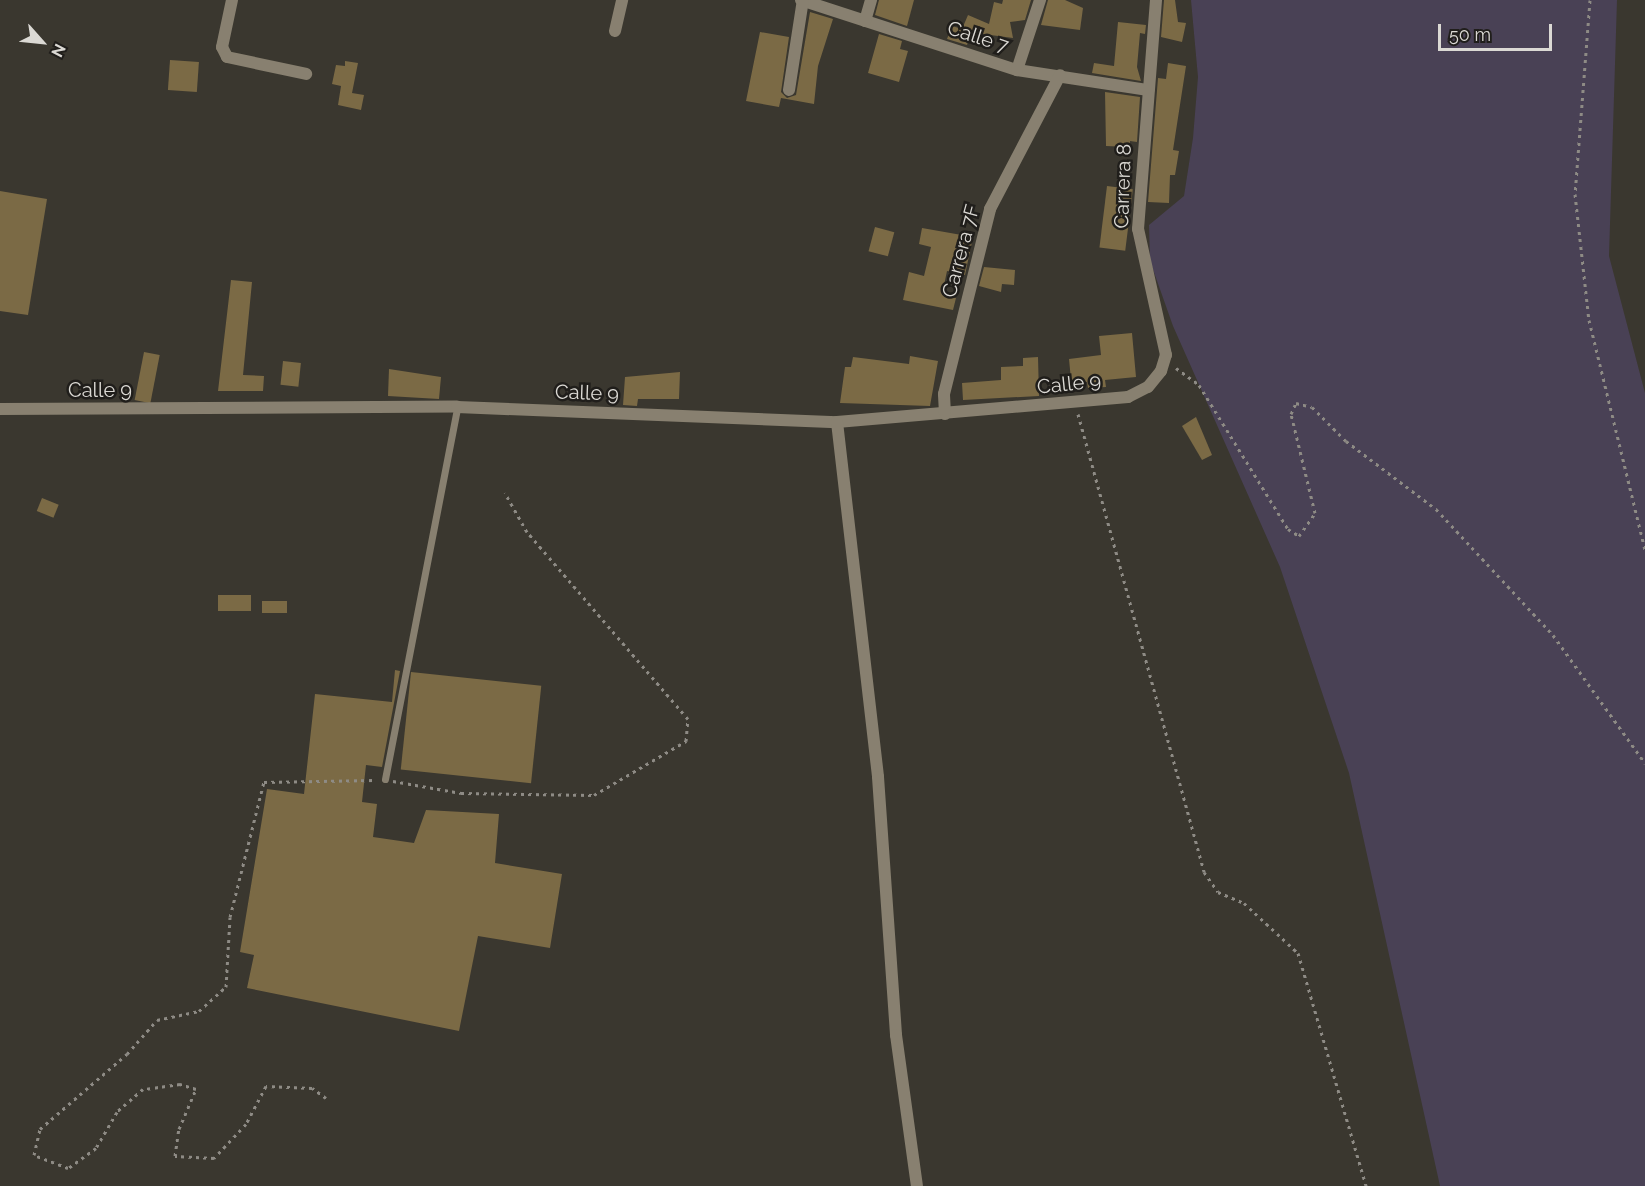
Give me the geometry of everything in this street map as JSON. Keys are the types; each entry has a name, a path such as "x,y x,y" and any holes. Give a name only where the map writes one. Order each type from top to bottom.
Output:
{"street":[{"path":"232,0 222,48 227,57 306,74"},
{"path":"615,31 622,0"},
{"path":"789,90 802,0"},
{"name":"Calle 7","path":"802,0 1017,69 1148,90"},
{"path":"865,21 871,0"},
{"path":"1017,69 1040,0"},
{"name":"Carrera 8","path":"1156,0 1138,229 1166,355 1161,371"},
{"name":"Carrera 7F","path":"945,414 944,394 990,209 1060,75"},
{"name":"Calle 9","path":"0,409 457,407 837,422 1076,404 1128,397 1148,387 1161,371"},
{"path":"837,422 878,777 896,1035 917,1186"}],"lane":[{"path":"385,779 457,407"}],"path":[{"path":"1590,0 1575,194 1589,320 1645,549"},
{"path":"1166,355 1199,385 1288,528 1299,536 1316,513 1291,414 1296,404 1312,407 1346,441 1436,509 1553,636 1645,763"},
{"path":"1076,404 1204,872 1218,892 1244,903 1298,953 1366,1186"},
{"path":"326,1098 312,1088 266,1086 246,1124 214,1158 175,1156 179,1129 196,1089 180,1084 143,1089 117,1112 96,1148 68,1168 34,1155 40,1129 127,1054 157,1020 199,1011 226,987 230,917 264,782 385,779 461,793 594,795 686,741 688,719 527,532 505,493"}],"shaded area":[{"path":"1191,0 1617,0 1609,256 1645,393 1645,1186 1440,1186 1349,773 1280,567 1173,326 1150,261 1149,225 1184,196 1193,138 1198,77"}],"building":[{"path":"879,0 914,0 907,26 875,15"},
{"path":"1003,0 1031,0 1025,20 1010,22 1013,38 968,32 971,33 967,45 947,39 952,26 962,29 968,15 989,24 994,2 1002,4"},
{"path":"1048,0 1065,0 1083,8 1080,30 1041,25"},
{"path":"1164,0 1175,0 1178,22 1186,23 1182,42 1161,37"},
{"path":"810,12 833,19 818,66 814,104 781,98 779,107 746,101 760,32 789,37 781,92 787,98 796,95"},
{"path":"1118,22 1146,25 1145,34 1140,33 1137,67 1141,81 1092,73 1094,63 1114,66"},
{"path":"879,34 902,41 900,49 908,51 899,82 868,73"},
{"path":"170,60 199,62 197,92 168,90"},
{"path":"345,61 358,63 352,93 364,95 361,110 338,105 341,86 332,84 336,65 345,66"},
{"path":"1168,63 1186,66 1173,150 1179,151 1175,175 1170,175 1169,203 1148,202 1158,78 1166,79"},
{"path":"1105,92 1140,97 1137,142 1130,141 1130,147 1106,146"},
{"path":"1107,186 1133,189 1125,251 1099,248"},
{"path":"0,191 47,199 28,315 0,311"},
{"path":"875,227 894,232 888,256 869,251"},
{"path":"922,228 973,237 965,275 947,271 942,295 956,298 953,310 903,300 909,272 924,276 931,247 919,244"},
{"path":"984,267 1015,270 1014,285 1002,284 1001,292 979,286"},
{"path":"231,280 252,282 243,375 264,376 263,391 218,391"},
{"path":"1132,333 1136,377 1105,380 1106,387 1088,388 1087,382 1071,380 1069,359 1101,355 1099,336"},
{"path":"144,352 160,355 150,403 135,400"},
{"path":"910,356 938,361 930,406 840,403 845,367 851,367 853,357 909,364"},
{"path":"1038,357 1039,396 963,400 962,383 1001,380 1001,367 1023,366 1023,358"},
{"path":"283,361 301,363 298,387 280,385"},
{"path":"389,369 441,377 439,399 388,396"},
{"path":"680,372 679,399 638,399 637,406 623,405 625,377"},
{"path":"1196,417 1212,455 1202,460 1182,426"},
{"path":"42,498 59,505 53,518 37,511"},
{"path":"218,595 251,595 251,611 218,611"},
{"path":"262,601 287,601 287,613 262,613"},
{"path":"395,670 400,671 382,767 366,765 362,802 377,804 373,837 414,843 426,810 499,814 495,863 562,874 550,948 478,936 459,1031 247,988 254,955 240,952 267,789 304,794 315,694 392,702"},
{"path":"411,672 541,686 531,783 401,769"}]}
